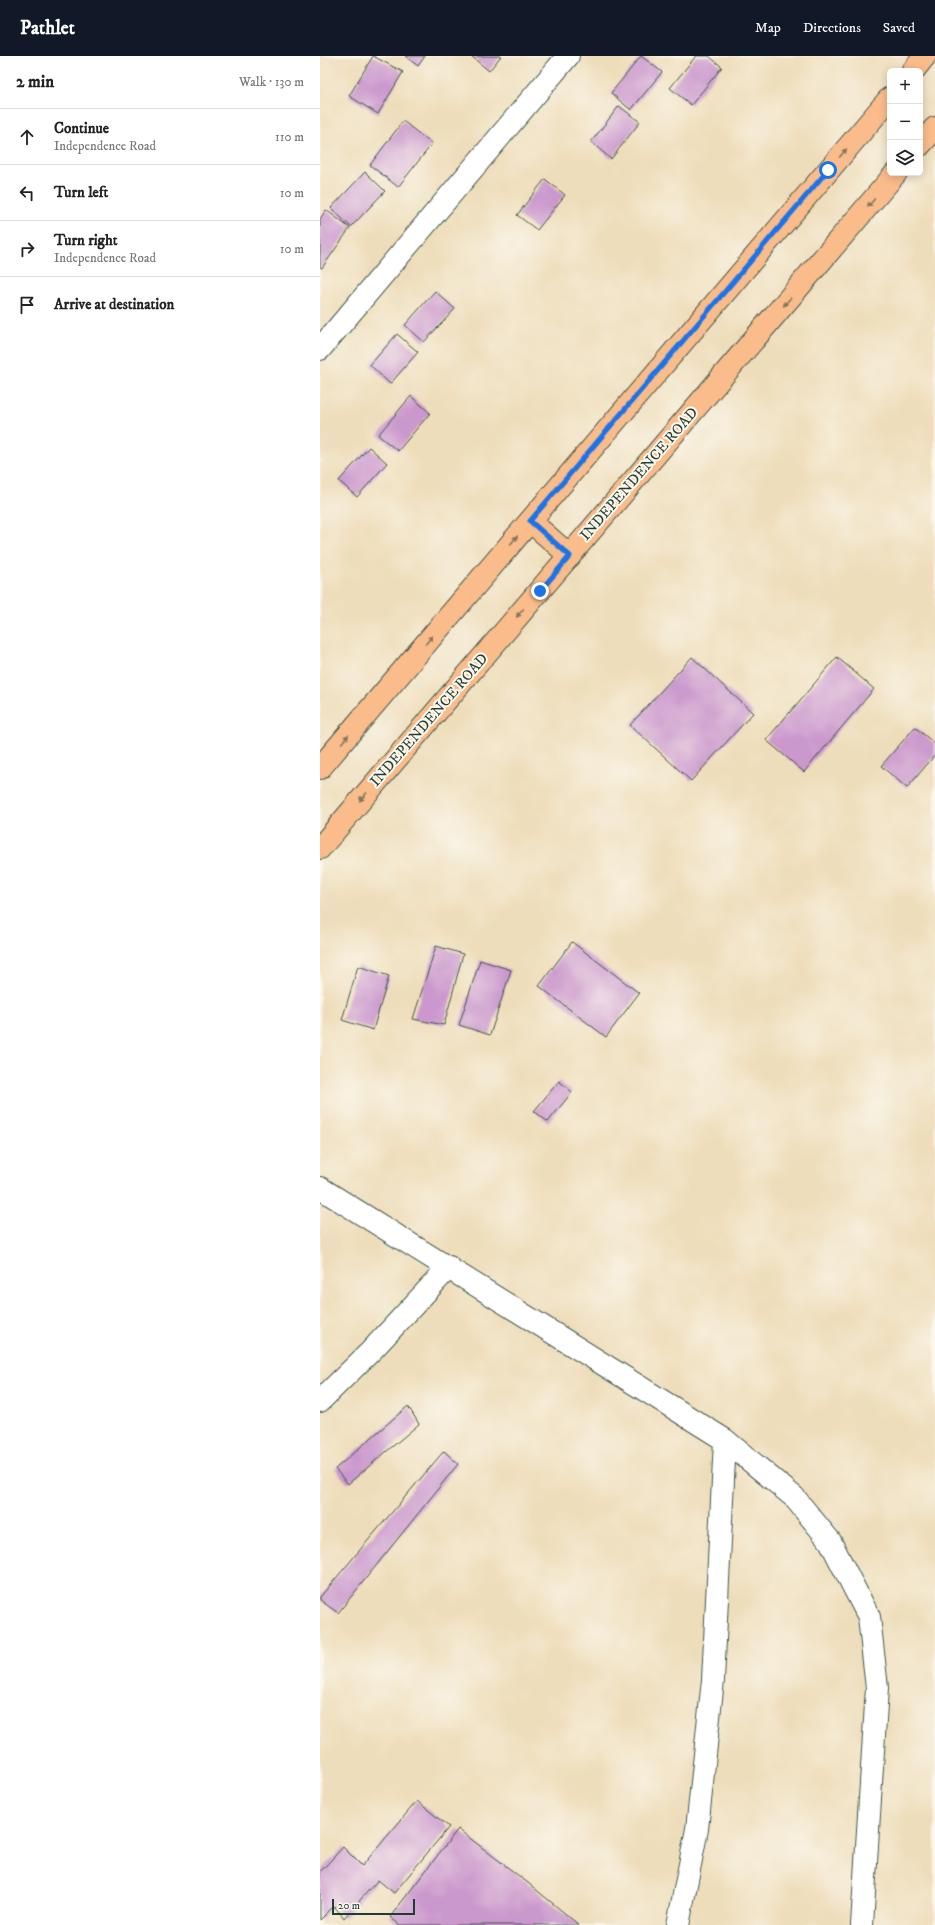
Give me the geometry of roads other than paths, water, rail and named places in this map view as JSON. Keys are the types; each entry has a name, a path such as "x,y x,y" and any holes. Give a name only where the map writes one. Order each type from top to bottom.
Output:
{"main road":[{"path":"915,68 925,56"},
{"path":"320,768 887,102"},
{"path":"923,142 935,128"},
{"name":"INDEPENDENCE ROAD","path":"320,848 893,176"},
{"path":"530,521 570,556"}],"street":[{"path":"320,349 568,56"},
{"path":"320,1188 725,1440 794,1497 830,1541 868,1617 877,1688 862,1925"},
{"path":"320,1401 372,1350 449,1267"},
{"path":"678,1925 696,1829 713,1680 725,1440"}]}
